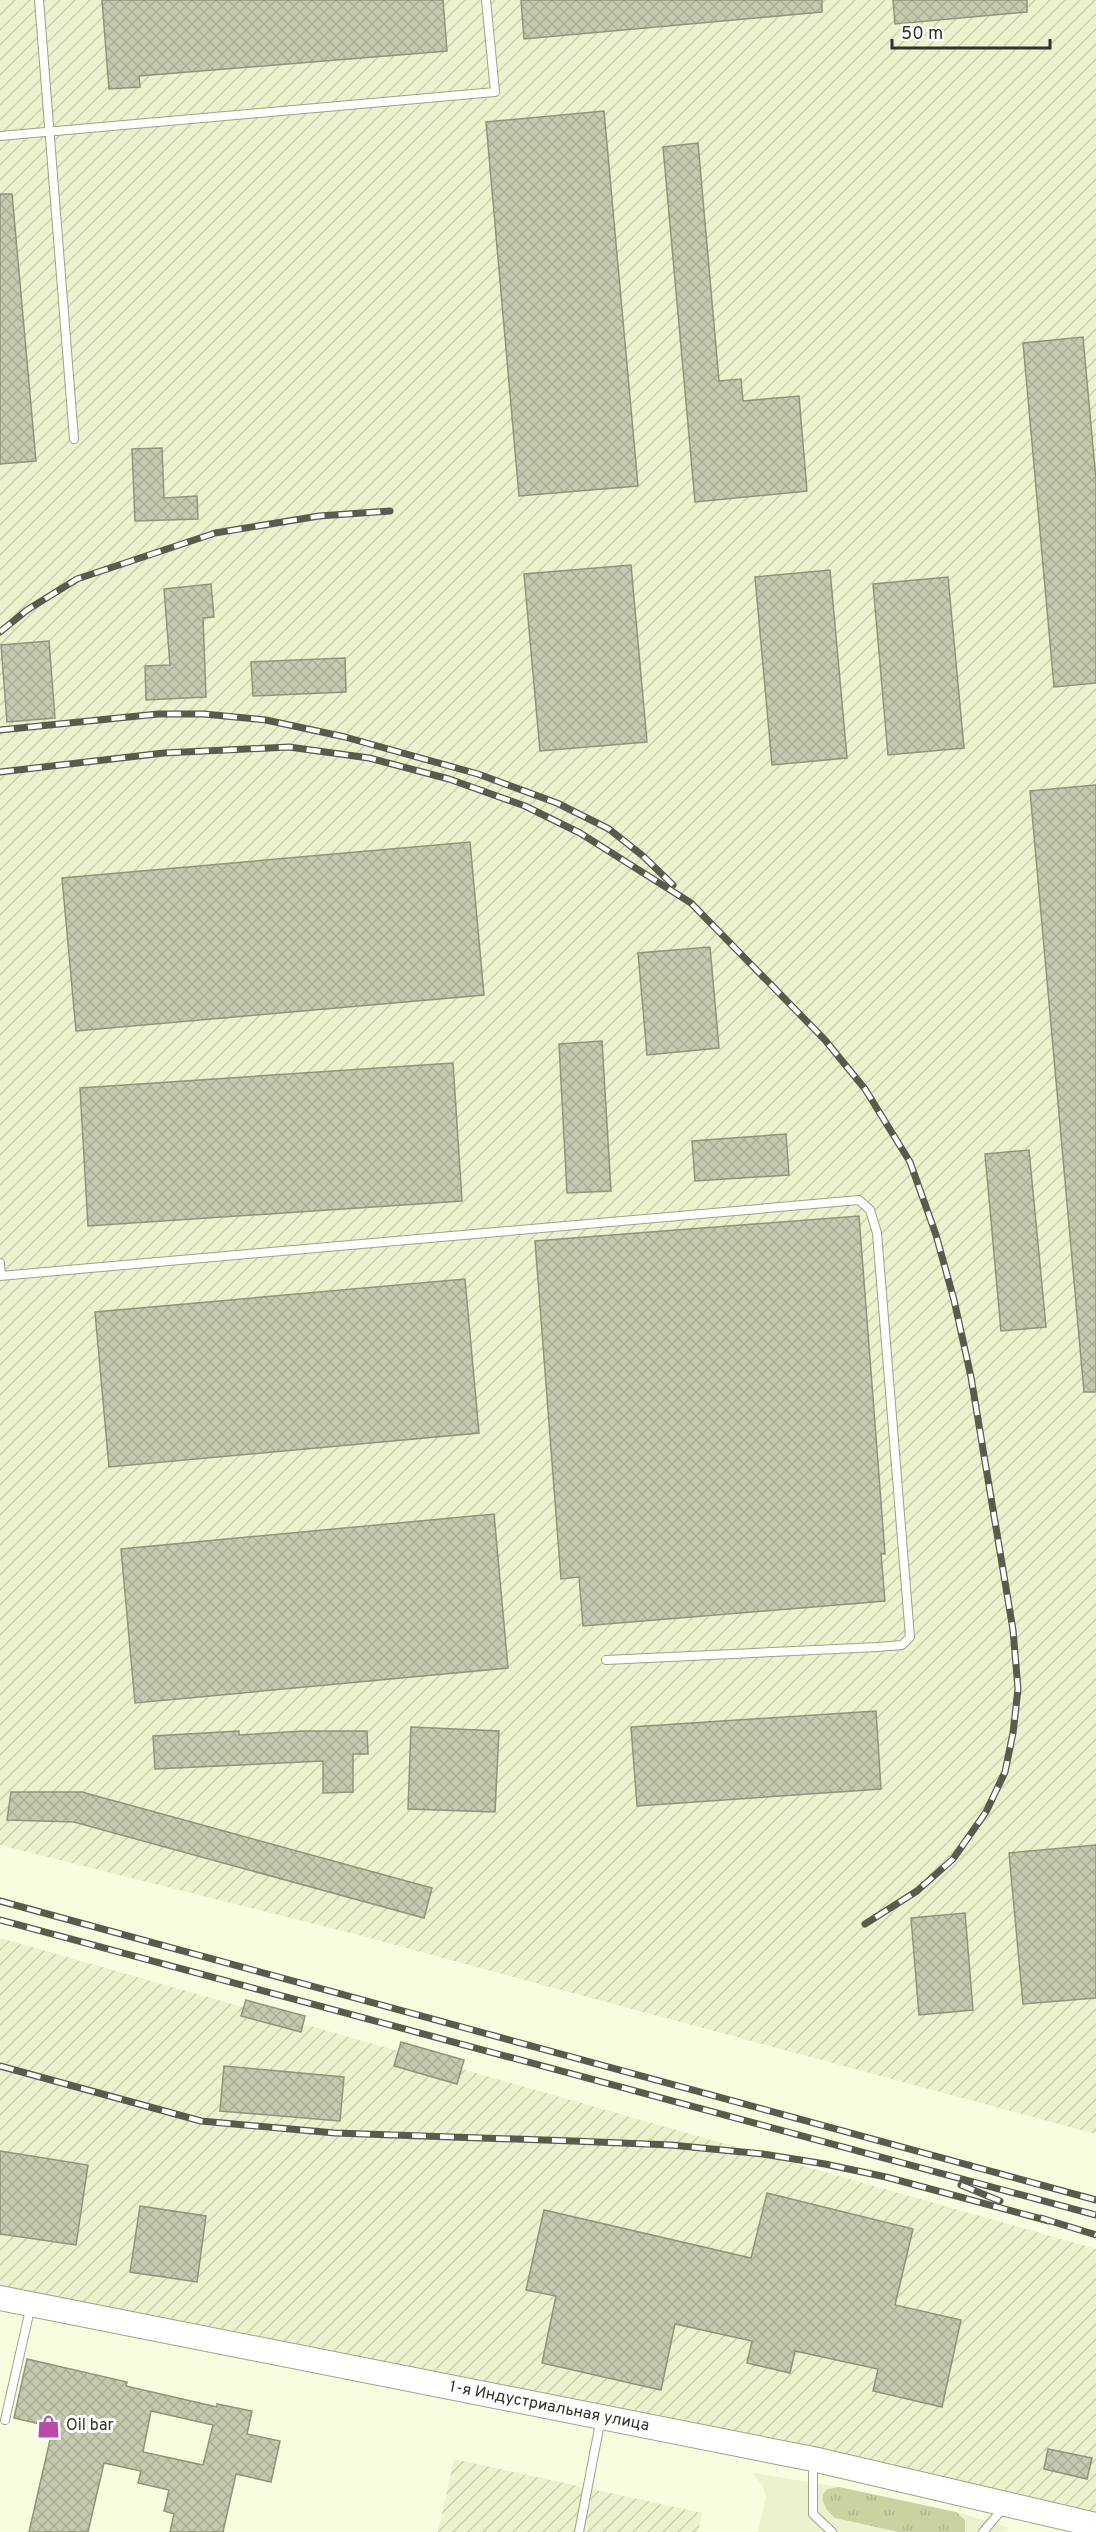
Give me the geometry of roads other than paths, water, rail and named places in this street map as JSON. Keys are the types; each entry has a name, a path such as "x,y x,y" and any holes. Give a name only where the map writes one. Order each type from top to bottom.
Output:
{"main road":[{"name":"1-я Индустриальная улица","path":"0,2298 813,2459 1096,2525"}],"lane":[{"path":"39,0 74,439"},
{"path":"0,136 495,92 486,0"},
{"path":"0,1263 1,1276 859,1200 870,1210 877,1233 910,1637 902,1645 878,1647 606,1660"},
{"path":"5,2420 31,2304"},
{"path":"579,2532 601,2417"},
{"path":"813,2459 813,2514 832,2532"},
{"path":"983,2532 1005,2505"}],"railway":[{"path":"0,632 27,610 77,579 215,533 319,516 390,511"},
{"path":"0,730 158,714 204,714 266,720 345,737 478,774 557,803 609,829 643,856 673,885"},
{"path":"0,772 164,753 289,747 369,758 449,779 525,806 580,833 691,903 825,1040 865,1089 910,1162 936,1235 954,1300 971,1377 1013,1630 1018,1689 1013,1733 1005,1772 986,1812 953,1859 917,1891 865,1924"},
{"path":"0,1901 1096,2200"},
{"path":"0,1920 1096,2215"},
{"path":"0,2066 201,2121 335,2133 671,2145 763,2154 886,2177 1049,2221"},
{"path":"961,2185 1000,2201"},
{"path":"1041,2218 1096,2235"}],"place":[{"name":"Oil bar","path":"48,2426"}]}
